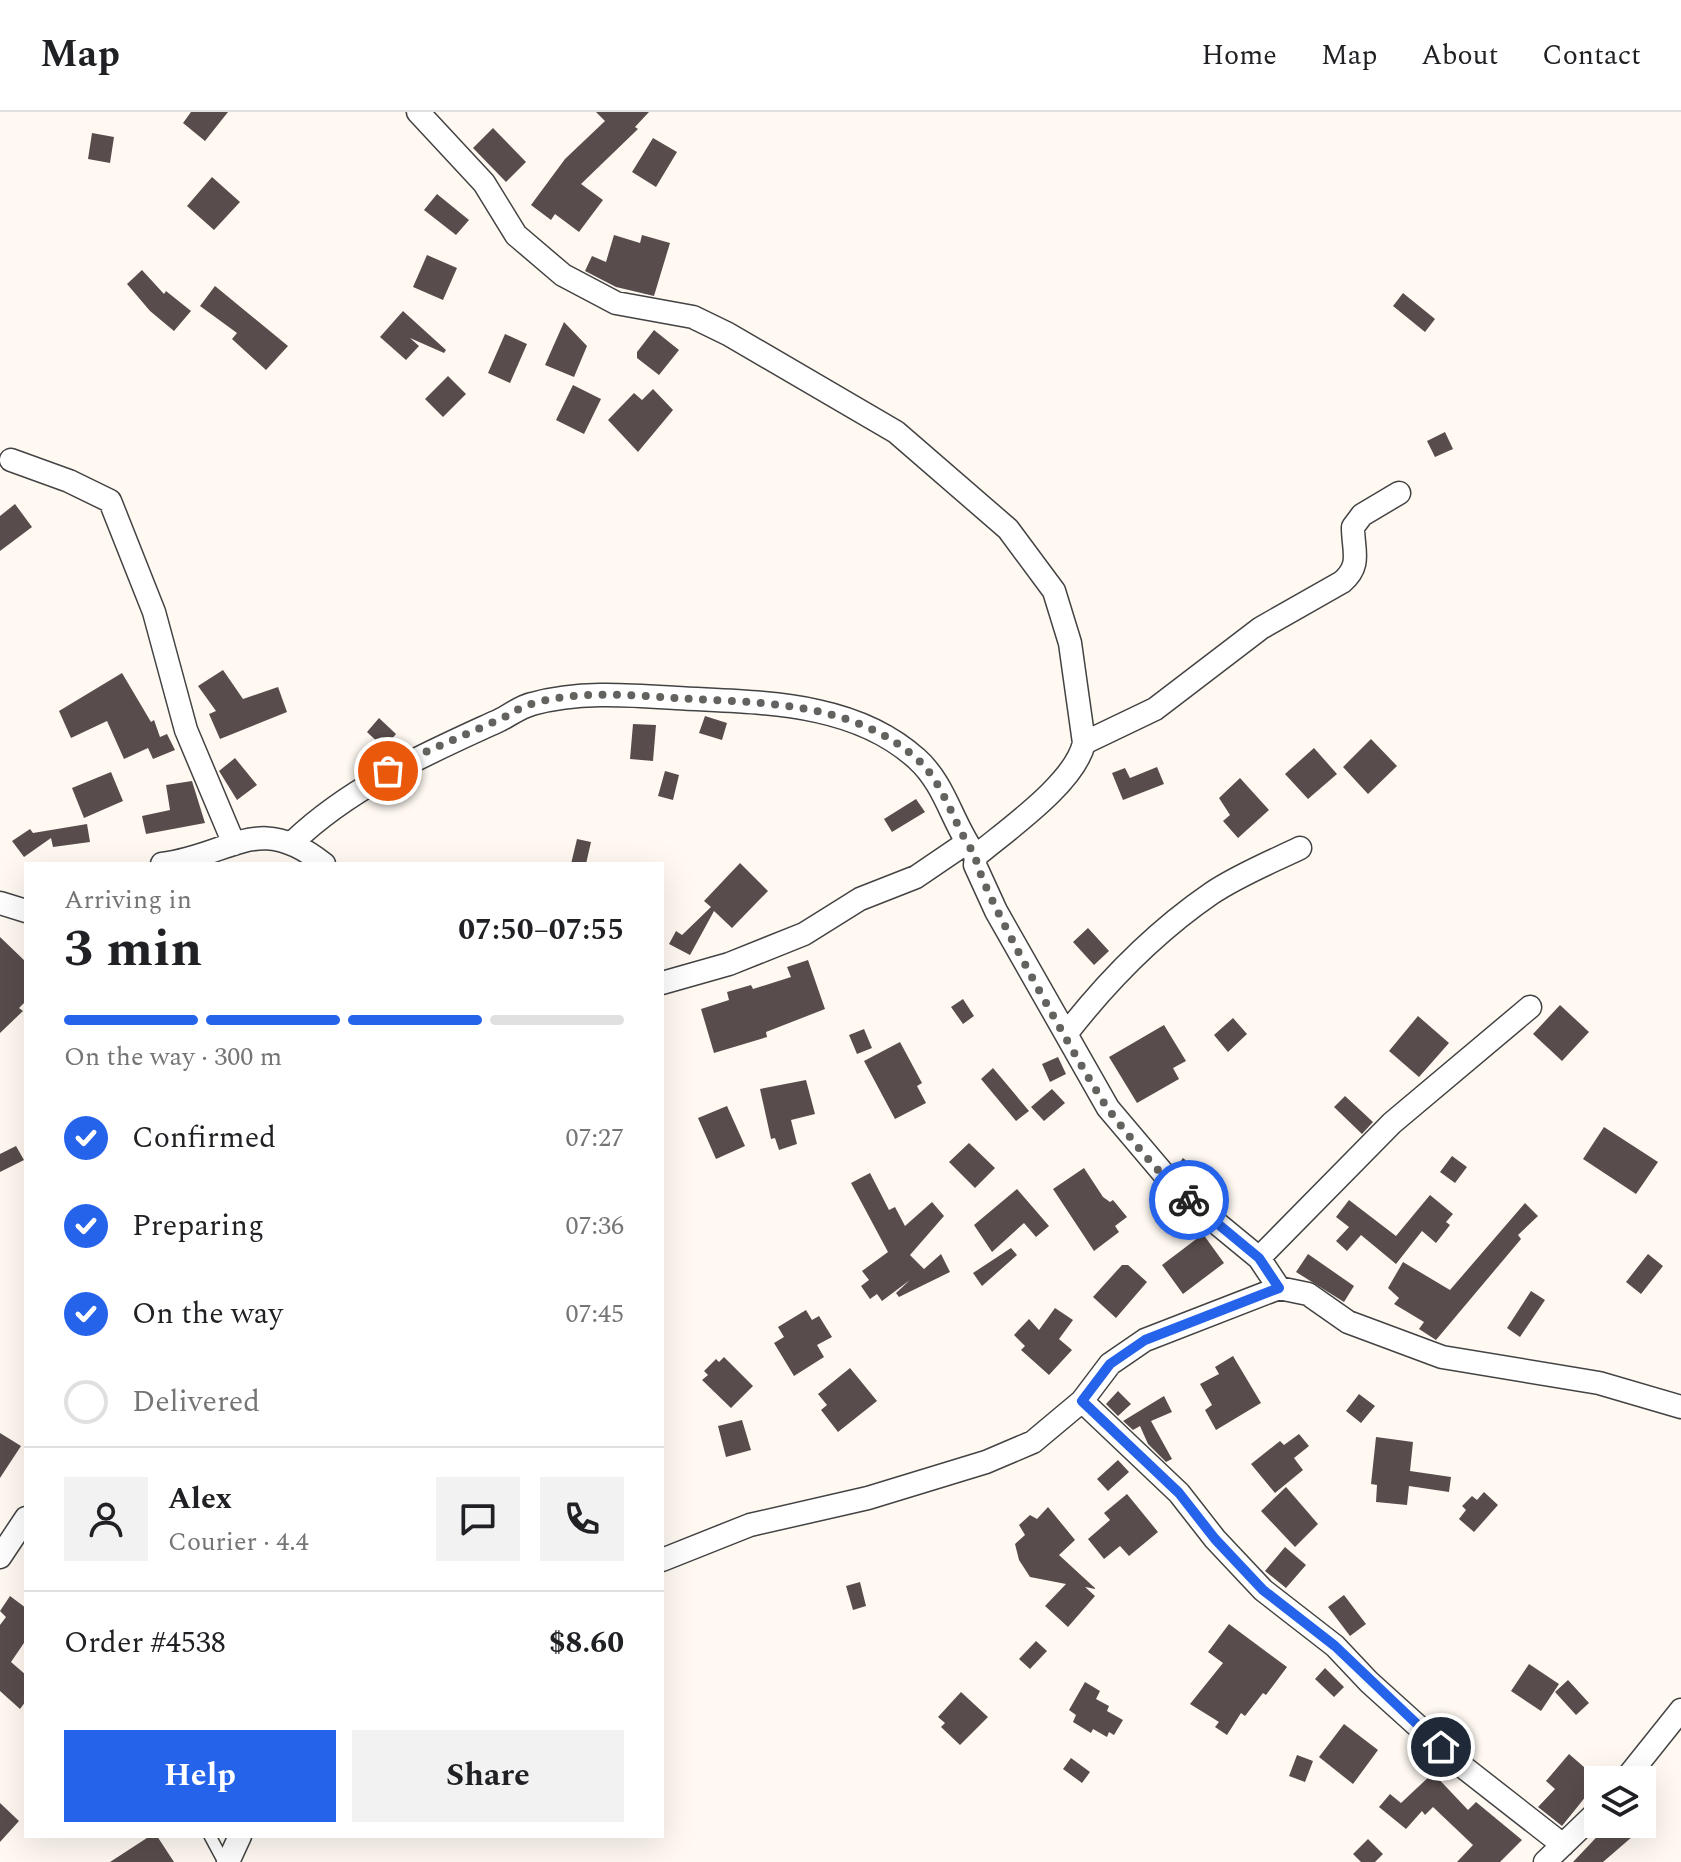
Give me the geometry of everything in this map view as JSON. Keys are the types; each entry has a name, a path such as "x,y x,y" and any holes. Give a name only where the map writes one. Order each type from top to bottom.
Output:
{"street":[{"path":"418,112 484,183 516,235 563,275 616,303 693,317 728,334 896,432 1008,529 1054,591 1070,643 1084,743 1082,753 1065,777 971,850 916,877 860,899 804,934 729,964 664,982"},
{"path":"11,460 69,481 110,501 154,612 186,730 234,844"},
{"path":"1084,743 1155,709 1261,628 1342,582 1353,572 1357,559 1353,527 1362,515 1399,493"},
{"path":"298,851 327,813 388,771 528,704 572,697 635,694 782,703 811,708 866,729 904,749 935,778 971,850 996,911 1087,1077 1134,1140 1180,1193 1259,1258 1279,1288"},
{"path":"169,862 264,836 320,862"},
{"path":"1066,1034 1104,984 1153,939 1213,892 1300,848"},
{"path":"1259,1258 1392,1123 1530,1007"},
{"path":"664,1559 689,1546 750,1525 868,1498 986,1462 1033,1442 1082,1401 1110,1364 1145,1340 1279,1288 1308,1294 1348,1322 1442,1357 1599,1383 1681,1407"},
{"path":"1082,1401 1179,1493 1215,1539 1263,1590 1335,1646 1369,1682 1462,1766 1563,1845"},
{"path":"0,1557 24,1521"},
{"path":"1636,1766 1681,1710"},
{"path":"1545,1862 1584,1825"},
{"path":"226,1862 239,1838"}],"lane":[{"path":"211,1838 226,1862"}],"building":[{"path":"191,112 228,112 205,141 183,123"},
{"path":"596,112 649,112 635,127 638,129 581,184 603,200 579,232 555,214 551,220 531,205 565,159 605,121"},
{"path":"493,128 526,162 506,182 473,148"},
{"path":"92,133 114,137 110,163 88,159"},
{"path":"653,138 677,152 656,187 632,172"},
{"path":"212,177 240,202 214,230 187,206"},
{"path":"437,194 469,220 456,235 424,210"},
{"path":"614,235 640,243 642,235 670,243 654,296 616,287 585,271 592,256 606,262"},
{"path":"427,255 457,268 443,300 413,287"},
{"path":"142,270 164,294 166,291 191,311 174,331 150,311 127,284"},
{"path":"215,286 288,346 266,370 232,339 237,333 200,306"},
{"path":"1403,293 1435,319 1425,332 1393,306"},
{"path":"403,311 446,350 444,353 410,338 419,346 406,360 380,337"},
{"path":"564,322 587,346 574,377 545,365"},
{"path":"654,330 679,350 659,375 637,358 637,352"},
{"path":"505,334 527,344 510,383 488,373"},
{"path":"448,376 466,394 443,417 425,399"},
{"path":"573,385 601,399 584,434 556,420"},
{"path":"653,389 673,410 638,452 608,420 634,393 642,400"},
{"path":"1445,432 1453,449 1435,457 1427,441"},
{"path":"15,504 32,527 0,551 0,516"},
{"path":"223,670 243,699 278,687 287,712 220,739 209,714 216,711 198,686"},
{"path":"122,673 151,722 154,720 160,737 167,734 175,750 153,759 148,748 124,759 107,721 71,738 59,711"},
{"path":"705,716 727,723 722,740 699,733"},
{"path":"379,718 396,734 384,748 367,732"},
{"path":"633,724 656,725 653,761 630,759"},
{"path":"1371,739 1397,766 1368,794 1343,767"},
{"path":"1314,748 1337,774 1308,799 1285,774"},
{"path":"235,758 257,785 237,800 219,771"},
{"path":"1157,767 1164,784 1123,800 1112,773 1125,768 1130,778"},
{"path":"665,771 679,775 673,800 658,796"},
{"path":"111,772 123,801 84,818 72,788"},
{"path":"1240,778 1269,810 1238,838 1223,821 1230,815 1219,798"},
{"path":"192,781 205,823 146,834 142,816 170,810 166,785"},
{"path":"916,799 925,812 892,832 884,819"},
{"path":"87,824 90,842 53,847 51,838 24,857 12,841 30,829 33,833"},
{"path":"577,839 591,842 586,862 571,862"},
{"path":"740,863 768,891 732,928 714,911 690,955 669,944 676,931 682,935 711,907 704,901"},
{"path":"1088,928 1109,951 1094,965 1073,942"},
{"path":"0,937 24,960 24,1003 19,1008 23,1011 0,1033"},
{"path":"808,960 825,1009 766,1032 767,1037 714,1053 701,1009 729,1000 727,992 751,985 753,989 791,977 787,967"},
{"path":"963,999 974,1016 963,1024 951,1007"},
{"path":"1560,1005 1589,1032 1562,1061 1533,1034"},
{"path":"1418,1016 1449,1043 1419,1077 1389,1051"},
{"path":"1233,1018 1247,1034 1228,1052 1214,1035"},
{"path":"1164,1025 1186,1061 1173,1068 1179,1079 1137,1103 1109,1057"},
{"path":"864,1029 872,1048 857,1054 849,1035"},
{"path":"900,1042 922,1083 917,1086 926,1103 895,1119 864,1061"},
{"path":"1058,1057 1066,1074 1050,1082 1042,1064"},
{"path":"993,1068 1029,1111 1016,1121 981,1079"},
{"path":"806,1080 815,1114 791,1120 797,1144 779,1150 775,1138 771,1139 760,1089"},
{"path":"1052,1089 1065,1103 1044,1121 1031,1107"},
{"path":"1345,1096 1373,1122 1362,1134 1334,1107"},
{"path":"727,1106 745,1146 716,1159 698,1118"},
{"path":"1604,1127 1658,1162 1636,1194 1583,1159"},
{"path":"969,1143 995,1168 975,1188 949,1162"},
{"path":"16,1146 24,1160 0,1172 0,1154"},
{"path":"1452,1156 1467,1167 1455,1183 1440,1172"},
{"path":"1183,1158 1225,1191 1215,1204 1176,1167"},
{"path":"1084,1168 1103,1197 1110,1202 1113,1200 1127,1217 1115,1226 1119,1232 1094,1251 1053,1189"},
{"path":"870,1173 889,1210 895,1207 905,1226 932,1202 944,1216 910,1255 924,1269 941,1254 950,1272 899,1297 896,1293 910,1280 882,1301 877,1294 870,1299 861,1286 869,1280 862,1271 888,1252 851,1183"},
{"path":"1017,1189 1049,1226 1036,1237 1024,1223 992,1252 974,1225"},
{"path":"1430,1195 1453,1214 1446,1222 1450,1225 1436,1243 1422,1231 1396,1264 1361,1235 1347,1251 1336,1241 1349,1227 1336,1217 1349,1200 1396,1236"},
{"path":"1525,1203 1538,1216 1518,1235 1521,1239 1436,1340 1419,1329 1424,1322 1394,1304 1399,1298 1388,1288 1403,1262 1450,1290"},
{"path":"1203,1234 1224,1263 1183,1294 1162,1265"},
{"path":"1011,1248 1017,1255 982,1286 973,1273"},
{"path":"1308,1254 1354,1286 1344,1302 1296,1272"},
{"path":"1648,1254 1663,1266 1641,1294 1626,1282"},
{"path":"1122,1265 1128,1265 1147,1282 1116,1318 1093,1297"},
{"path":"1531,1291 1545,1300 1520,1337 1507,1328"},
{"path":"1055,1308 1073,1320 1059,1339 1072,1350 1049,1375 1021,1350 1025,1346 1014,1335 1029,1319 1039,1330"},
{"path":"806,1310 812,1320 819,1316 832,1337 817,1345 824,1357 794,1376 774,1343 784,1337 778,1327"},
{"path":"1233,1356 1261,1403 1216,1430 1205,1410 1212,1405 1200,1384 1219,1374 1215,1367"},
{"path":"724,1357 753,1386 731,1408 702,1380 708,1375 704,1371 716,1359 719,1362"},
{"path":"850,1368 877,1401 838,1432 821,1410 827,1405 818,1394"},
{"path":"1118,1391 1131,1404 1118,1416 1106,1404"},
{"path":"1359,1394 1375,1406 1361,1423 1346,1411"},
{"path":"1164,1396 1172,1412 1151,1421 1172,1459 1166,1462 1148,1444 1140,1426 1133,1430 1123,1421"},
{"path":"742,1420 751,1450 726,1457 718,1426"},
{"path":"0,1433 21,1446 0,1478"},
{"path":"1299,1434 1309,1446 1294,1458 1303,1470 1275,1493 1251,1464 1280,1441 1284,1445"},
{"path":"1376,1437 1413,1442 1410,1471 1451,1477 1449,1492 1409,1486 1407,1505 1376,1502 1377,1485 1371,1484"},
{"path":"1118,1460 1129,1472 1108,1491 1097,1479"},
{"path":"1286,1487 1318,1524 1295,1547 1261,1511"},
{"path":"1484,1492 1498,1505 1474,1532 1459,1519 1466,1510 1462,1506 1472,1496 1477,1500"},
{"path":"1127,1494 1158,1532 1129,1556 1120,1546 1104,1559 1088,1539 1110,1520 1104,1513"},
{"path":"1048,1507 1075,1540 1059,1555 1096,1589 1085,1587 1095,1596 1068,1627 1045,1606 1066,1584 1030,1577 1019,1560 1015,1544 1025,1535 1019,1525 1030,1515 1037,1519"},
{"path":"1285,1547 1306,1565 1286,1588 1265,1571"},
{"path":"860,1582 866,1606 853,1610 846,1586"},
{"path":"1344,1595 1366,1624 1350,1636 1328,1607"},
{"path":"10,1596 24,1606 24,1643 11,1662 24,1673 24,1704 20,1709 0,1691 0,1625 6,1617 0,1611"},
{"path":"1229,1624 1287,1667 1245,1716 1241,1713 1227,1735 1215,1727 1219,1722 1190,1704 1223,1663 1208,1652"},
{"path":"1036,1641 1047,1651 1030,1669 1019,1659"},
{"path":"1529,1664 1559,1684 1541,1711 1511,1691"},
{"path":"1325,1668 1344,1687 1334,1697 1315,1679"},
{"path":"1568,1680 1589,1703 1576,1715 1555,1692"},
{"path":"1085,1682 1100,1691 1096,1699 1109,1706 1107,1711 1123,1720 1114,1735 1109,1732 1107,1737 1093,1729 1091,1733 1073,1722 1076,1715 1069,1710"},
{"path":"961,1692 988,1717 960,1745 941,1727 945,1723 938,1717"},
{"path":"1344,1724 1378,1750 1353,1784 1319,1757"},
{"path":"1569,1754 1584,1767 1584,1799 1562,1826 1538,1807 1555,1789 1546,1781"},
{"path":"1297,1755 1313,1761 1305,1782 1289,1776"},
{"path":"1071,1758 1090,1772 1082,1783 1063,1769"},
{"path":"1433,1773 1468,1810 1476,1802 1522,1840 1500,1862 1457,1862 1473,1845 1433,1807 1425,1815 1422,1811 1406,1829 1379,1807 1390,1794 1401,1803"},
{"path":"0,1803 19,1821 0,1842"},
{"path":"147,1838 158,1838 174,1862 110,1862"},
{"path":"1596,1838 1631,1838 1603,1862 1573,1862"},
{"path":"1368,1839 1383,1854 1375,1862 1361,1862 1353,1854"}],"way so far":[{"path":"388,771 528,704 572,697 635,694 782,703 837,716 888,740 917,759 935,778 954,822 976,856 975,865 996,911 1087,1077 1134,1140 1189,1200"}],"route":[{"path":"1189,1200 1259,1258 1279,1288 1145,1340 1110,1364 1082,1401 1179,1493 1215,1539 1263,1590 1335,1646 1369,1682 1441,1747"}]}
